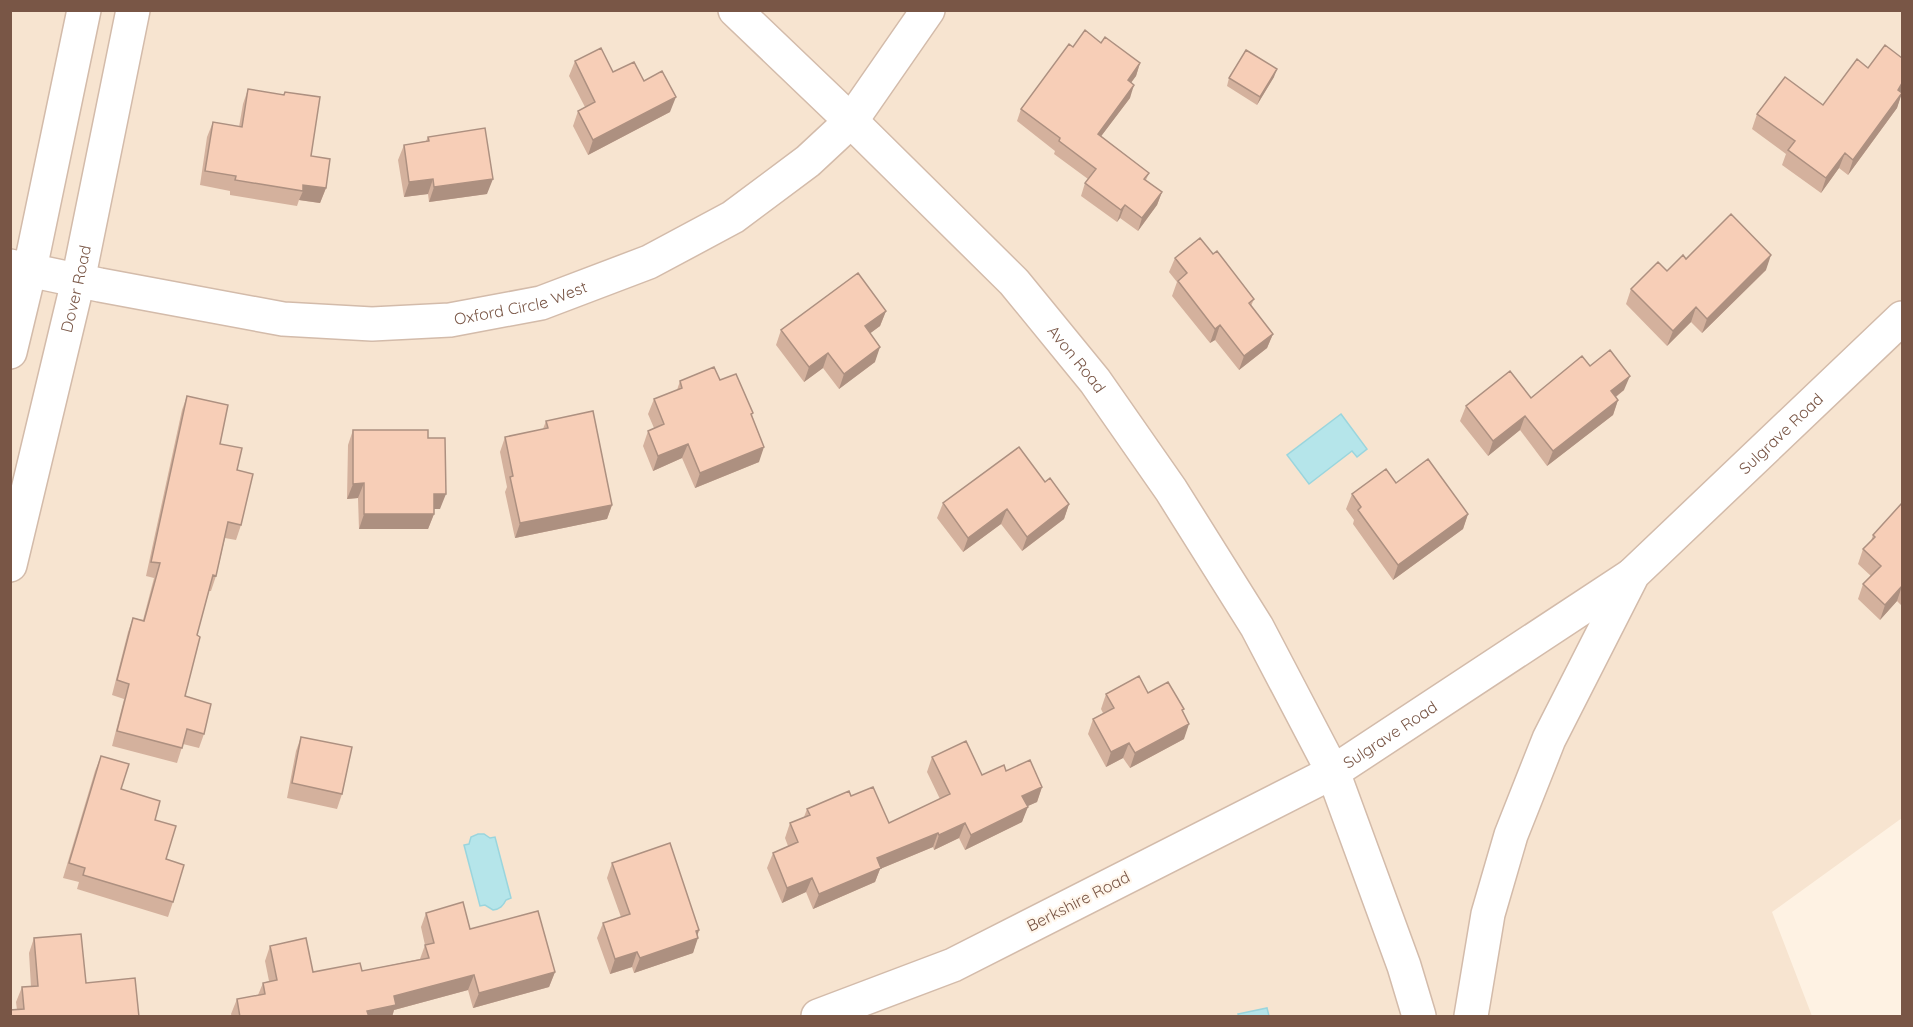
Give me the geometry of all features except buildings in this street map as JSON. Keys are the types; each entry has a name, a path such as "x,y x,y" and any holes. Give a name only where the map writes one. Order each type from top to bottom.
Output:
{"street":[{"path":"10,352 20,268 84,10"},
{"name":"Dover Road","path":"10,565 78,281 133,10"},
{"name":"Avon Road","path":"735,10 1014,282 1095,381 1171,490 1257,627 1333,772"},
{"name":"Oxford Circle West","path":"20,268 283,319 372,324 450,320 541,303 649,262 733,217 808,161 851,121 928,10"},
{"name":"Sulgrave Road","path":"1419,1017 1404,966 1333,772 1633,573 1902,318"},
{"name":"Sulgrave Road","path":"1471,1017 1488,914 1511,835 1549,739 1633,573"},
{"name":"Berkshire Road","path":"818,1017 953,965 1333,772"}],"shaded area":[{"path":"10,11 1902,11 1902,818 1772,912 1812,1016 11,1016"}],"water":[{"path":"1341,414 1367,449 1357,457 1352,451 1309,484 1287,455"},
{"path":"484,834 490,838 495,837 511,898 495,910 485,905 480,906 464,845 469,844 471,837"},
{"path":"1267,1008 1269,1016 1239,1016 1238,1014"}]}
